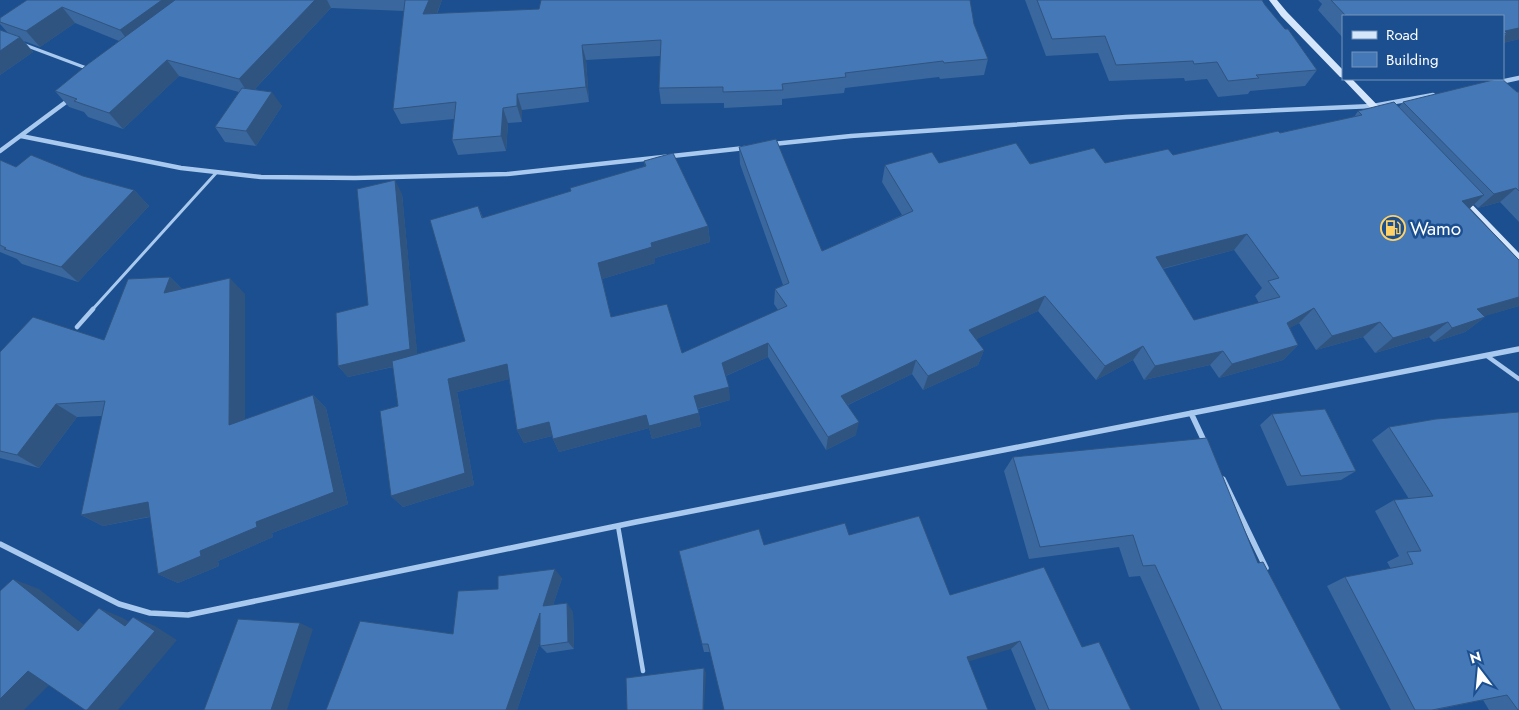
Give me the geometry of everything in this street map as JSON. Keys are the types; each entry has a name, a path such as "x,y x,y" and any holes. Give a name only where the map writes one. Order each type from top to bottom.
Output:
{"street":[{"path":"1273,0 1284,14 1342,74"},
{"path":"1490,84 1519,78"},
{"path":"1348,80 1393,127"},
{"path":"762,146 851,136 1106,118 1374,106 1441,93"},
{"path":"0,151 73,96"},
{"path":"20,136 181,168 260,177 355,178 507,174 752,147"},
{"path":"1453,190 1519,259"},
{"path":"0,544 119,604 150,614 188,615 618,526 1519,349"},
{"path":"1192,414 1209,449"},
{"path":"1222,476 1270,575"}],"lane":[{"path":"19,43 94,70"},
{"path":"77,327 217,172"},
{"path":"1487,356 1519,379"},
{"path":"618,526 643,671"}],"building":[{"path":"27,0 162,0 120,30 62,7 26,31 0,22 0,18"},
{"path":"175,0 315,0 239,79 167,60 109,113 74,101 77,99 55,91 88,64"},
{"path":"405,0 429,0 423,14 539,9 541,0 970,0 974,24 988,59 944,63 943,61 845,73 846,77 782,84 783,90 723,92 723,87 659,88 661,40 582,45 586,87 517,94 517,106 503,108 501,136 452,140 456,102 393,109"},
{"path":"1037,0 1262,0 1285,29 1288,29 1317,70 1256,75 1259,78 1228,81 1217,62 1194,64 1193,61 1116,65 1105,36 1052,39"},
{"path":"1331,0 1519,0 1519,28 1505,31 1507,33 1504,34 1504,15 1345,15"},
{"path":"0,30 20,37 0,51"},
{"path":"1493,80 1503,80 1519,92 1519,191 1516,188 1494,194 1403,102"},
{"path":"242,88 272,92 246,131 215,127"},
{"path":"1394,102 1484,195 1462,201 1519,260 1519,297 1477,309 1485,317 1452,328 1448,322 1393,338 1380,322 1332,336 1314,308 1287,323 1298,345 1232,364 1223,351 1155,366 1143,346 1105,366 1045,296 969,330 984,350 928,376 916,360 841,396 859,422 828,437 768,343 722,363 729,387 694,396 699,413 649,426 646,415 553,439 549,422 517,430 507,364 448,379 465,473 391,496 380,411 398,406 392,361 465,341 430,220 478,206 482,218 571,191 570,188 646,166 644,161 673,153 708,226 651,243 652,247 598,263 611,317 667,304 682,353 787,306 775,289 789,283 739,147 776,139 822,251 913,211 885,165 932,152 939,163 1016,143 1030,164 1094,148 1105,163 1168,149 1173,155 1278,131 1280,133 1362,115 1358,111","holes":["1247,234 1279,278 1268,281 1280,297 1194,320 1156,257"]},
{"path":"31,155 83,176 134,190 61,267 4,249 6,248 0,245 0,160 16,167"},
{"path":"395,180 410,349 338,366 336,313 368,305 357,189"},
{"path":"170,277 164,293 230,278 229,425 313,395 334,492 256,522 257,527 200,551 201,556 158,574 148,502 81,515 105,401 56,404 17,455 0,451 0,352 33,317 104,340 128,279"},
{"path":"1325,409 1356,471 1301,476 1272,414"},
{"path":"1519,412 1519,710 1507,695 1432,710 1415,710 1345,577 1413,564 1407,552 1421,551 1394,500 1433,496 1389,427 1436,419"},
{"path":"1207,438 1258,563 1263,562 1341,710 1222,710 1155,565 1143,566 1133,535 1040,547 1013,457"},
{"path":"919,516 950,595 1044,567 1082,647 1099,642 1131,710 1049,710 1020,641 967,657 988,710 724,710 708,644 702,644 679,551 759,529 764,545 845,523 849,535"},
{"path":"555,569 543,606 567,603 568,642 540,646 540,613 506,710 326,710 360,621 453,634 458,591 498,589 498,576"},
{"path":"13,579 78,631 99,608 125,626 133,617 155,631 87,710 28,671 0,699 0,591"},
{"path":"238,619 300,623 271,710 204,710"},
{"path":"704,668 703,710 627,710 626,678"}],"place":[{"name":"Wamo","path":"1393,228"}]}
